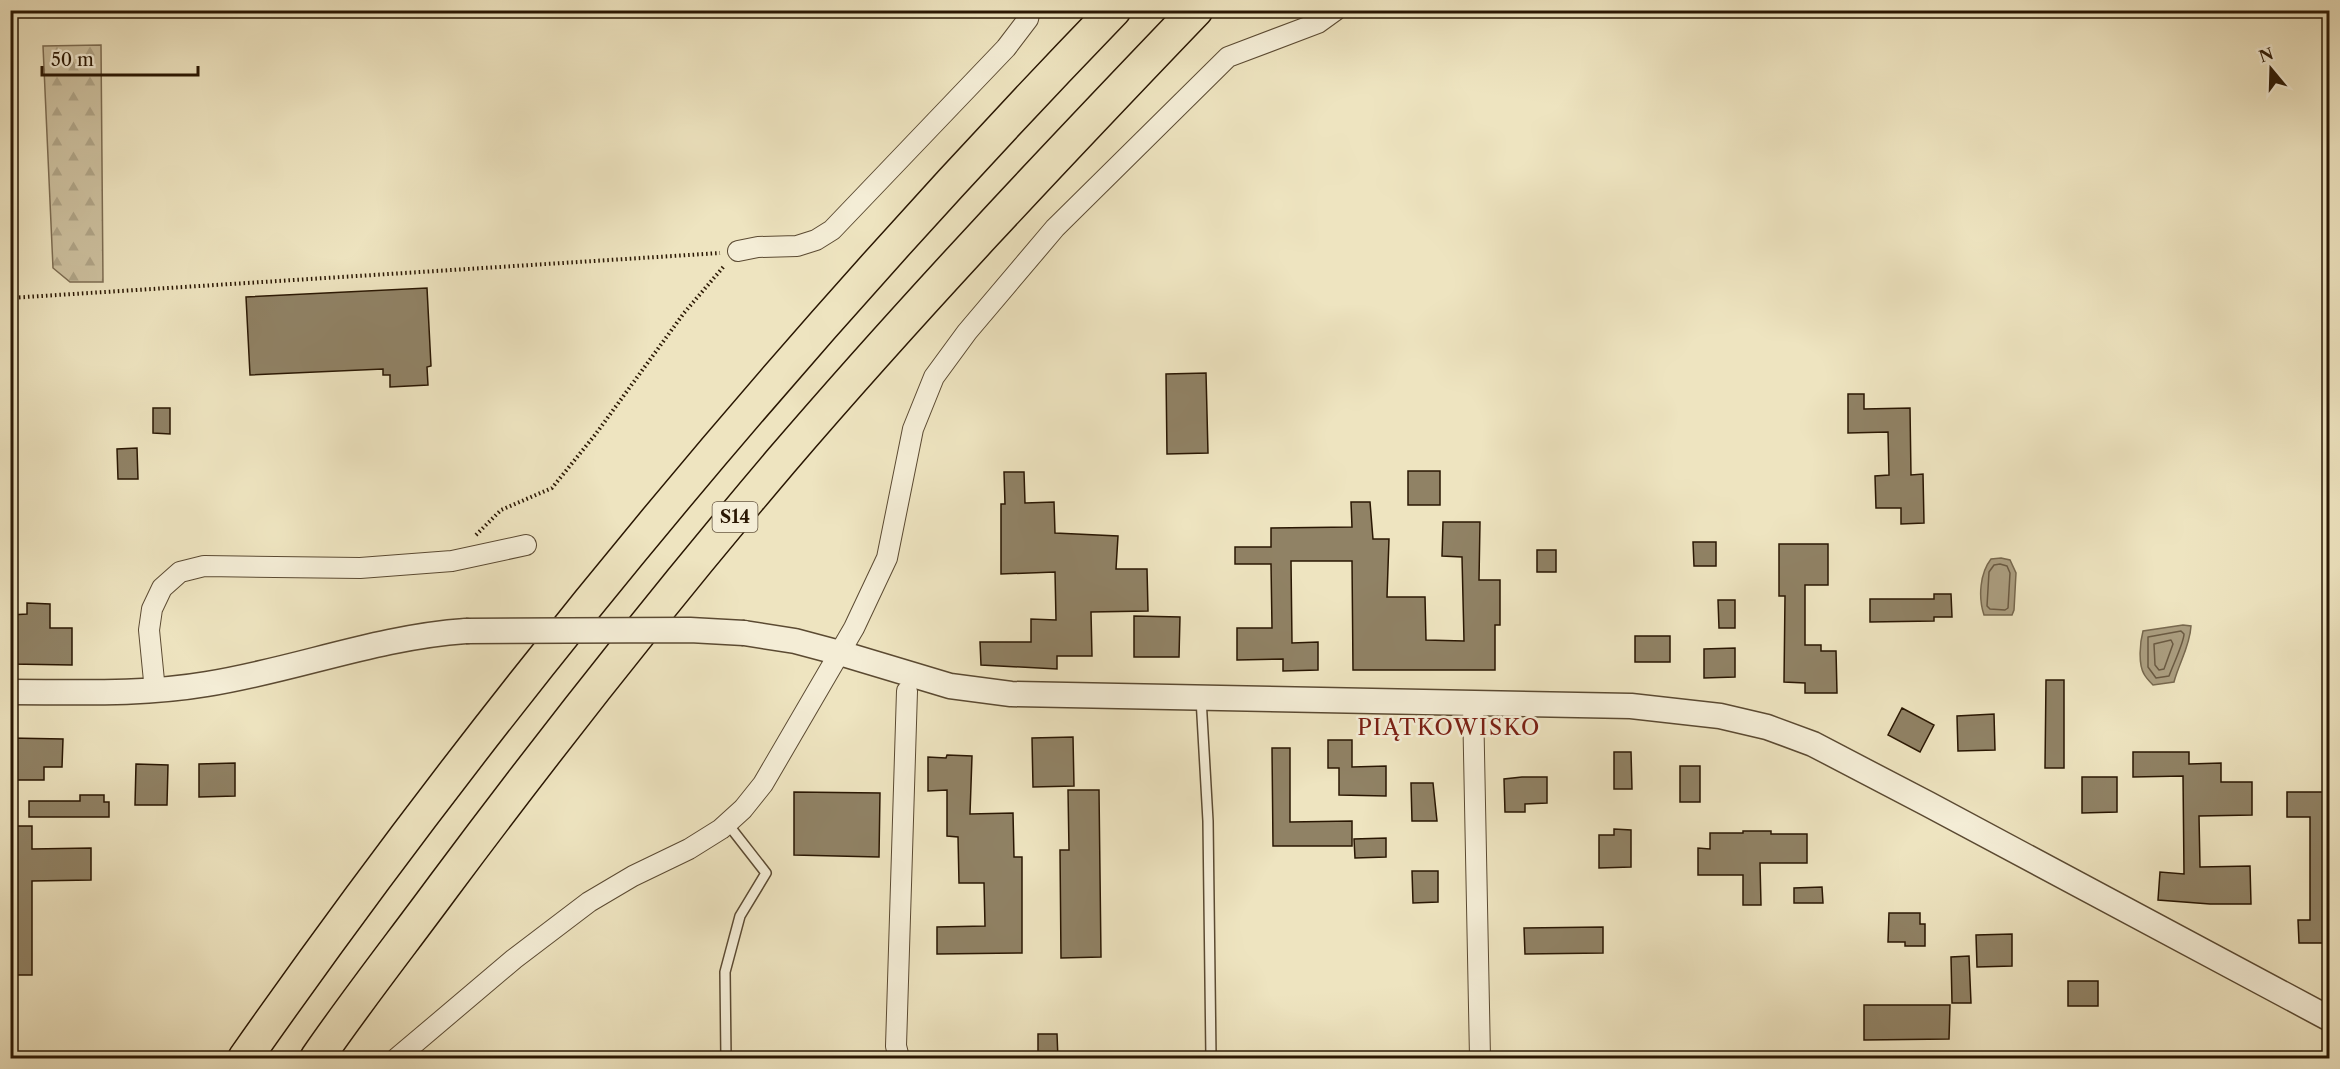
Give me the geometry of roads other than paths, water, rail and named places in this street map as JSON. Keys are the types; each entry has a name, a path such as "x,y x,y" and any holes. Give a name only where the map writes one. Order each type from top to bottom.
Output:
{"highway":[{"path":"245,1059 286,1000 466,758 598,590 733,428 863,279 1011,117 1114,10"},
{"name":"S14","path":"317,1059 515,790 641,631 782,461 924,300 1069,142 1196,10"}],"street":[{"path":"738,251 758,246 797,246 816,240 832,230 1006,48 1028,19 1030,10"},
{"path":"397,1059 514,959 589,902 633,876 689,849 743,809 763,784 840,653 887,558 913,429 934,377 967,332 1054,228 1228,57 1318,23 1336,10"},
{"path":"155,691 149,630 152,609 162,588 180,572 204,566 360,568 452,561 526,545"},
{"path":"10,692 155,691 207,684 400,639 466,631 690,630 744,633 795,641 923,679 981,691 1011,694 1631,706 1720,716 1767,727 1813,744 2330,1019"},
{"path":"899,1059 896,1046 907,691"},
{"path":"1473,702 1480,1059"}],"lane":[{"path":"1201,698 1208,821 1212,1059"},
{"path":"726,1059 725,972 740,916 766,873 727,823"}],"water":[{"path":"1991,559 2010,560 2016,573 2014,610 2012,615 1984,615 1981,593 1984,571"},
{"path":"2183,625 2191,626 2190,633 2174,682 2153,685 2141,665 2140,647 2143,631"}],"district":[{"name":"PIĄTKOWISKO","path":"1449,727"}]}
